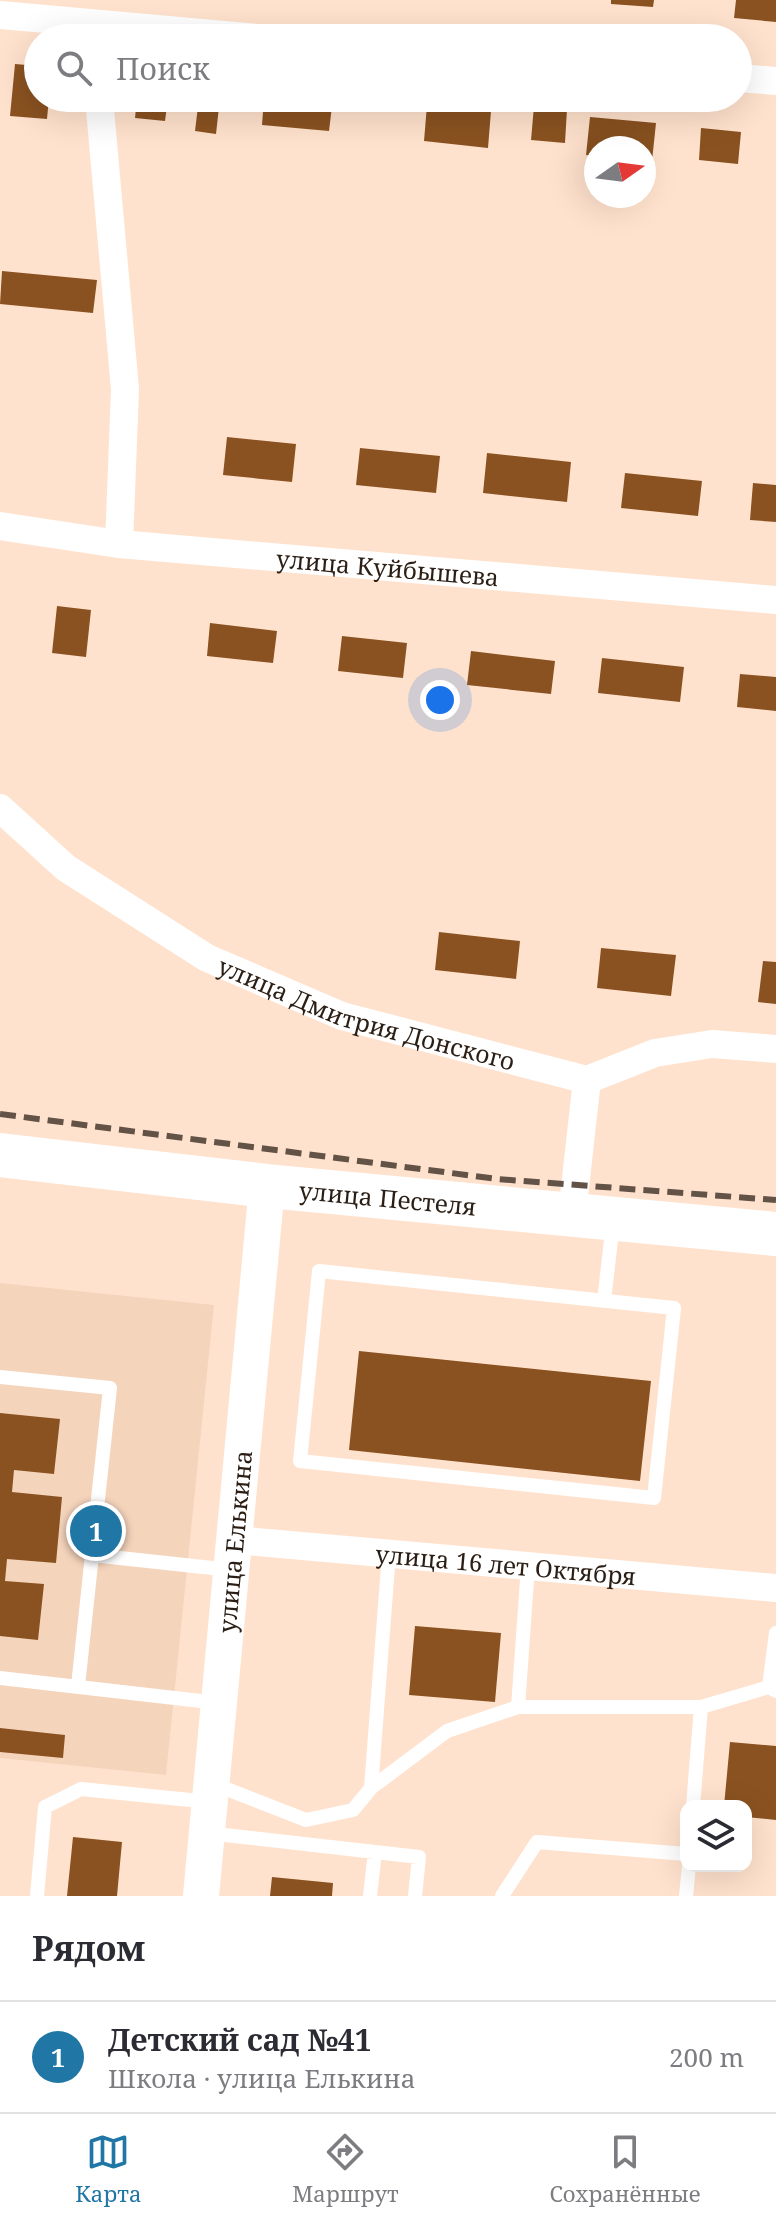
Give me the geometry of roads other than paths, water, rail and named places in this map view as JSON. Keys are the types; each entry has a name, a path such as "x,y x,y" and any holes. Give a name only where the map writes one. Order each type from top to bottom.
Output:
{"main road":[{"name":"улица Пестеля","path":"0,1155 267,1186 776,1234"}],"street":[{"path":"0,15 53,10 80,24"},
{"path":"752,79 776,81"},
{"path":"100,112 125,389 119,544"},
{"name":"улица Куйбышева","path":"0,526 119,544 776,600"},
{"name":"улица Дмитрия Донского","path":"0,808 66,868 207,958 342,1016 587,1080"},
{"path":"592,1216 587,1080 655,1053 712,1044 776,1049"},
{"name":"улица Елькина","path":"201,1896 267,1186"},
{"name":"улица 16 лет Октября","path":"233,1555 389,1553 776,1588"}],"lane":[{"path":"592,1216 604,1301"},
{"path":"319,1271 604,1301 674,1308 654,1498 300,1461 319,1271"},
{"path":"0,1377 110,1388 78,1686"},
{"path":"371,1788 389,1553"},
{"path":"92,1555 233,1555"},
{"path":"518,1707 528,1566"},
{"path":"37,1896 45,1807 81,1789 306,1820 353,1810 371,1788 447,1731 518,1707 701,1707 772,1689 776,1633"},
{"path":"0,1678 219,1703"},
{"path":"693,1800 701,1707"},
{"path":"210,1806 375,1852 419,1857 415,1896"},
{"path":"502,1896 537,1842 680,1854"},
{"path":"370,1896 375,1852"},
{"path":"686,1896 688,1872"}],"railway":[{"path":"0,1114 497,1179 776,1200"}],"place":[{"name":"Детский сад №41","path":"96,1531"}]}
